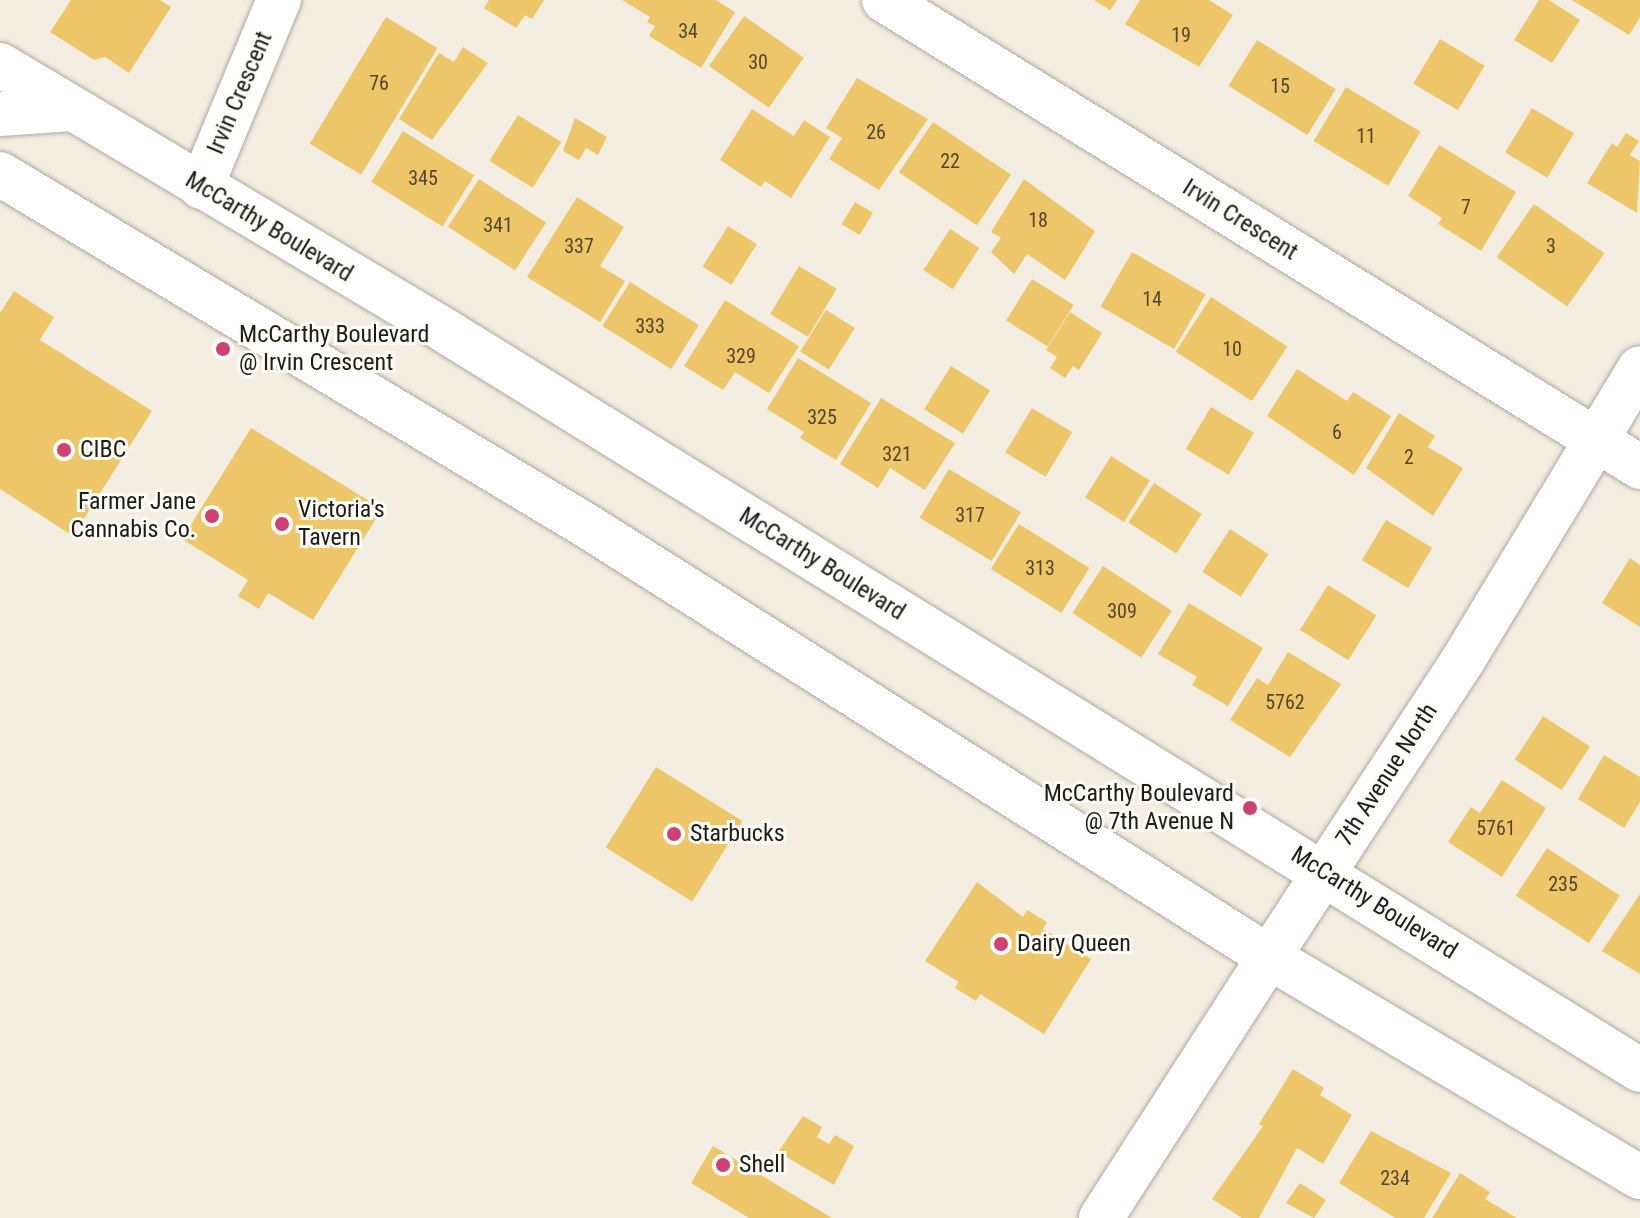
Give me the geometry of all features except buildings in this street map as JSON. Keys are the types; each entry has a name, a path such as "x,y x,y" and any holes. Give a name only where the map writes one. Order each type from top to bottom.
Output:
{"main road":[{"name":"Irvin Crescent","path":"201,187 279,0"},
{"name":"Irvin Crescent","path":"884,0 1640,467"},
{"name":"McCarthy Boulevard","path":"0,65 444,330 1325,871 1640,1070"},
{"path":"0,114 72,109"},
{"path":"0,174 587,526 1269,957 1640,1177"},
{"name":"7th Avenue North","path":"1101,1218 1463,660 1640,368"}],"place":[{"name":"McCarthy Boulevard @ Irvin Crescent","path":"223,349"},
{"name":"CIBC","path":"64,450"},
{"name":"Farmer Jane Cannabis Co.","path":"212,516"},
{"name":"Victoria's Tavern","path":"282,524"},
{"name":"McCarthy Boulevard @ 7th Avenue N","path":"1250,808"},
{"name":"Starbucks","path":"674,834"},
{"name":"Dairy Queen","path":"1001,944"},
{"name":"Shell","path":"723,1165"}]}
